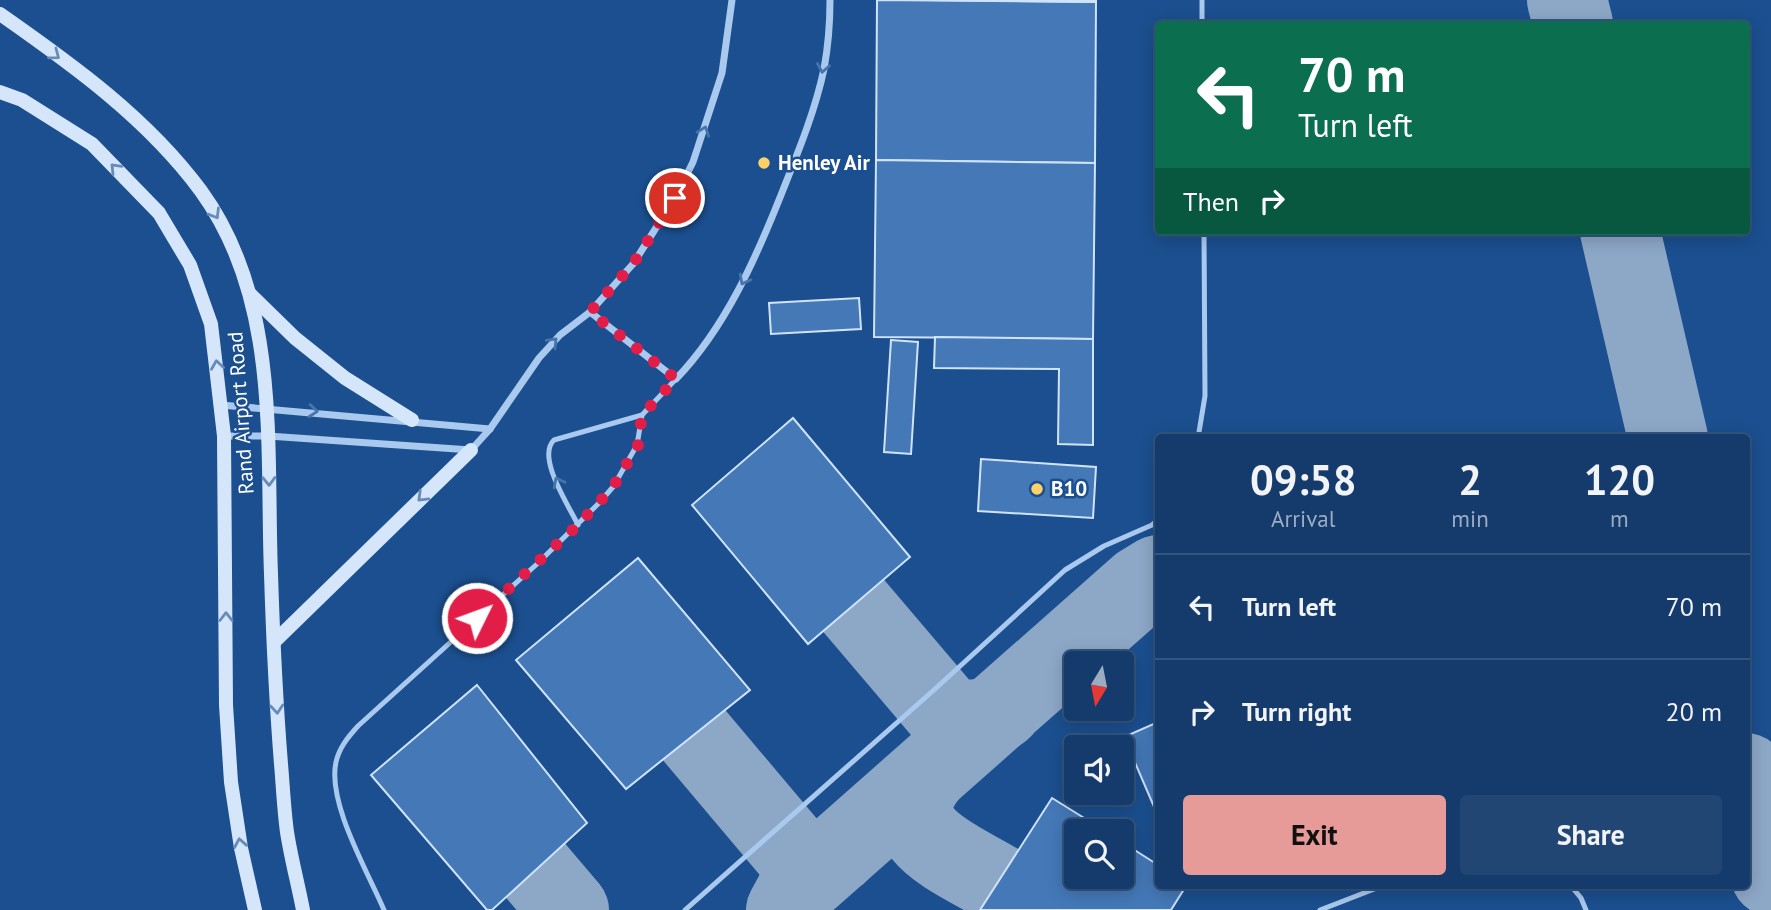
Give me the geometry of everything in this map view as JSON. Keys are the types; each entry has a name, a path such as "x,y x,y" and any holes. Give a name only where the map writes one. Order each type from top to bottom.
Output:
{"street":[{"path":"274,642 471,450 490,429 538,358 560,335 590,312 633,264 675,198 693,162 722,73 732,0"},
{"path":"590,312 676,379 700,352 730,305 771,222 808,128 825,65 830,0"},
{"name":"Rand Airport Road","path":"0,14 124,107 165,147 202,192 225,232 251,295 261,350 268,436 276,698 287,831 303,910"},
{"name":"Rand Airport Road","path":"0,92 22,100 92,144 159,213 190,265 211,324 224,436 226,705 230,782 255,910"},
{"path":"251,295 295,338 345,378 412,420"},
{"path":"221,405 490,429"},
{"path":"224,436 268,436 471,450"}],"lane":[{"path":"1202,0 1202,21"},
{"path":"1199,434 1205,396 1204,235"},
{"path":"578,525 551,470 547,453 549,445 554,440 642,415 676,379"},
{"path":"384,910 340,808 335,786 336,761 340,750 358,726 578,525 613,487 638,445 642,415"},
{"path":"685,910 1065,570 1104,546 1155,522"},
{"path":"1320,910 1373,889"},
{"path":"1574,889 1586,910"}],"building":[{"path":"877,0 1096,2 1095,163 876,160"},
{"path":"926,0 1096,0 1096,2"},
{"path":"876,160 1095,163 1093,339 874,337"},
{"path":"859,298 861,329 771,334 769,303"},
{"path":"935,337 1093,339 1093,445 1058,444 1059,369 934,368"},
{"path":"891,340 918,342 911,454 884,452"},
{"path":"793,418 910,557 808,644 692,505"},
{"name":"B10","path":"981,459 1096,467 1093,518 978,511"},
{"path":"638,558 750,690 626,789 516,660"},
{"path":"477,685 587,823 492,910 487,910 371,775"},
{"path":"1155,723 1155,809 1134,760 1134,735 1129,735"},
{"path":"1052,798 1086,819 1064,819 1064,889 1134,889 1134,850 1155,863 1155,889 1184,889 1171,910 980,910"}],"taxiway":[{"path":"1567,0 1572,21"},
{"path":"1621,235 1667,434"},
{"path":"786,910 798,888 1140,586 1155,577"},
{"path":"853,605 944,712 974,720 1002,709"},
{"path":"694,735 791,850 802,857 814,859 838,853"},
{"path":"927,775 915,795 913,812 919,828 945,853 997,883"},
{"path":"1750,789 1771,876"},
{"path":"535,870 569,910"}],"place":[{"name":"Henley Air","path":"764,163"},
{"name":"B10","path":"1037,489"}],"route":[{"path":"477,618 578,525 613,487 638,445 642,415 676,379 590,312 633,264 675,198"}]}
